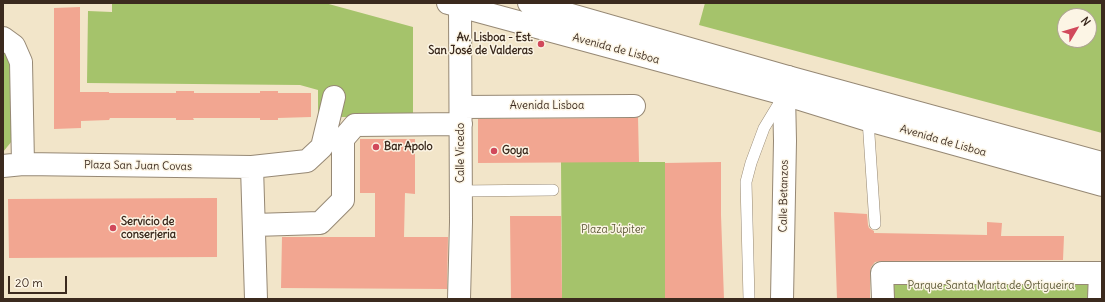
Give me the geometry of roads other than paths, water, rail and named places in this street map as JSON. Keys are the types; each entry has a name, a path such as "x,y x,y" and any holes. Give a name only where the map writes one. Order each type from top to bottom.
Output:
{"street":[{"name":"Avenida de Lisboa","path":"529,3 786,86 868,120 1102,185"},
{"name":"Avenida de Lisboa","path":"454,5 1099,162"},
{"name":"Calle Vicedo","path":"454,5 461,116 460,299"},
{"name":"Plaza San Juan Covas","path":"3,38 14,46 21,62 13,165 252,167 307,161 322,147 334,97"},
{"name":"Calle Betanzos","path":"782,299 786,86"},
{"name":"Avenida Lisboa","path":"461,116 634,106"},
{"path":"254,225 320,223 343,200 343,139 355,125 461,116"},
{"path":"252,167 256,299"},
{"path":"883,299 882,273 1100,273 1099,299"}],"lane":[{"path":"749,299 746,182 751,163 764,128 786,86"},
{"path":"868,120 875,224"},
{"path":"460,191 553,190"}],"place":[{"name":"Av. Lisboa - Est. San José de Valderas","path":"541,44"},
{"name":"Bar Apolo","path":"376,147"},
{"name":"Goya","path":"494,151"},
{"name":"Servicio de conserjeria","path":"113,228"}],"park label":[{"name":"Plaza Júpiter","path":"613,230"},
{"name":"Parque Santa Marta de Ortigueira","path":"991,286"}]}
